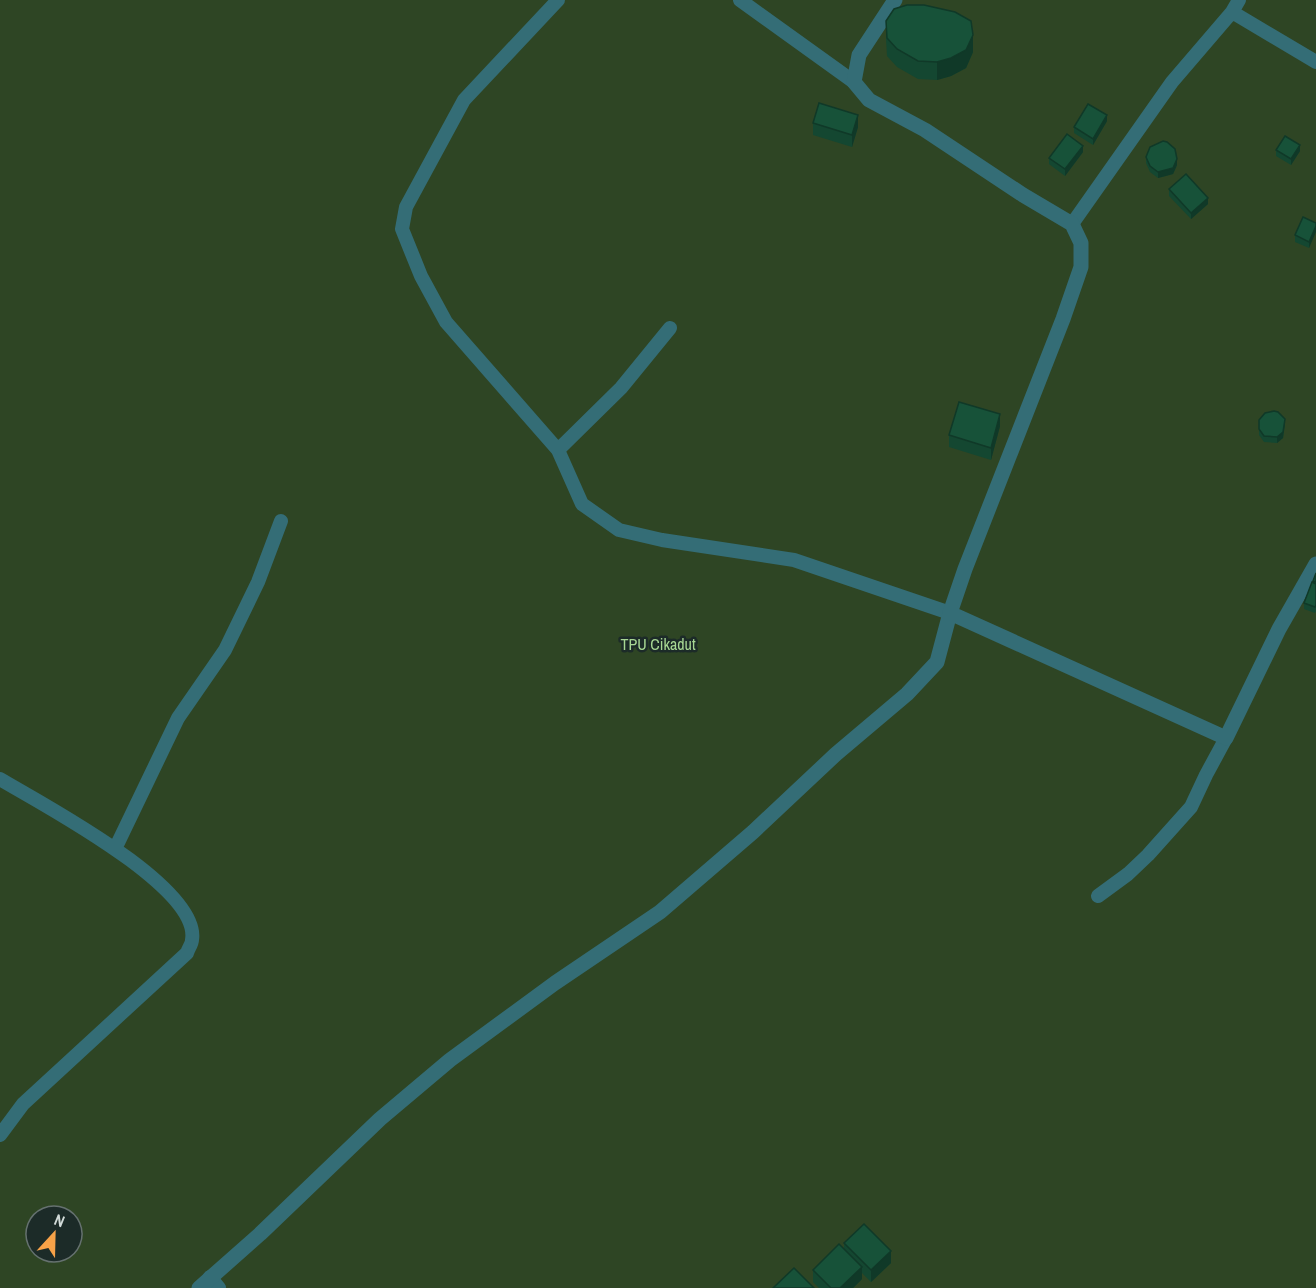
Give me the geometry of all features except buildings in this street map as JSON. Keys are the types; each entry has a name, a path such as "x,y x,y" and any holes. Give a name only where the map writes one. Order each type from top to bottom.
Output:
{"street":[{"path":"199,1288 214,1282 260,1234 380,1119 450,1060 545,990 660,912 745,839 836,754 907,694 938,662 950,613 1081,267 1081,243 1072,224 1004,183 925,130 869,100 854,82 859,55 895,0"},
{"path":"950,613 1226,738 1279,629 1316,564"}],"lane":[{"path":"558,0 464,100 406,207 402,229 421,276 446,322 558,450 582,504 619,530 662,540 794,560 950,613"},
{"path":"740,0 854,82"},
{"path":"1072,224 1172,82 1235,6 1316,62"},
{"path":"558,450 621,388 670,328"},
{"path":"115,849 178,718 225,650 258,582 281,521"},
{"path":"1098,896 1128,874 1148,855 1191,807 1226,738"},
{"path":"0,779 115,849 151,875 173,897 188,919 193,939 187,953 23,1104 0,1135"}],"green space":[{"name":"TPU Cikadut","path":"0,0 1316,0 1316,1288 0,1288"}]}
